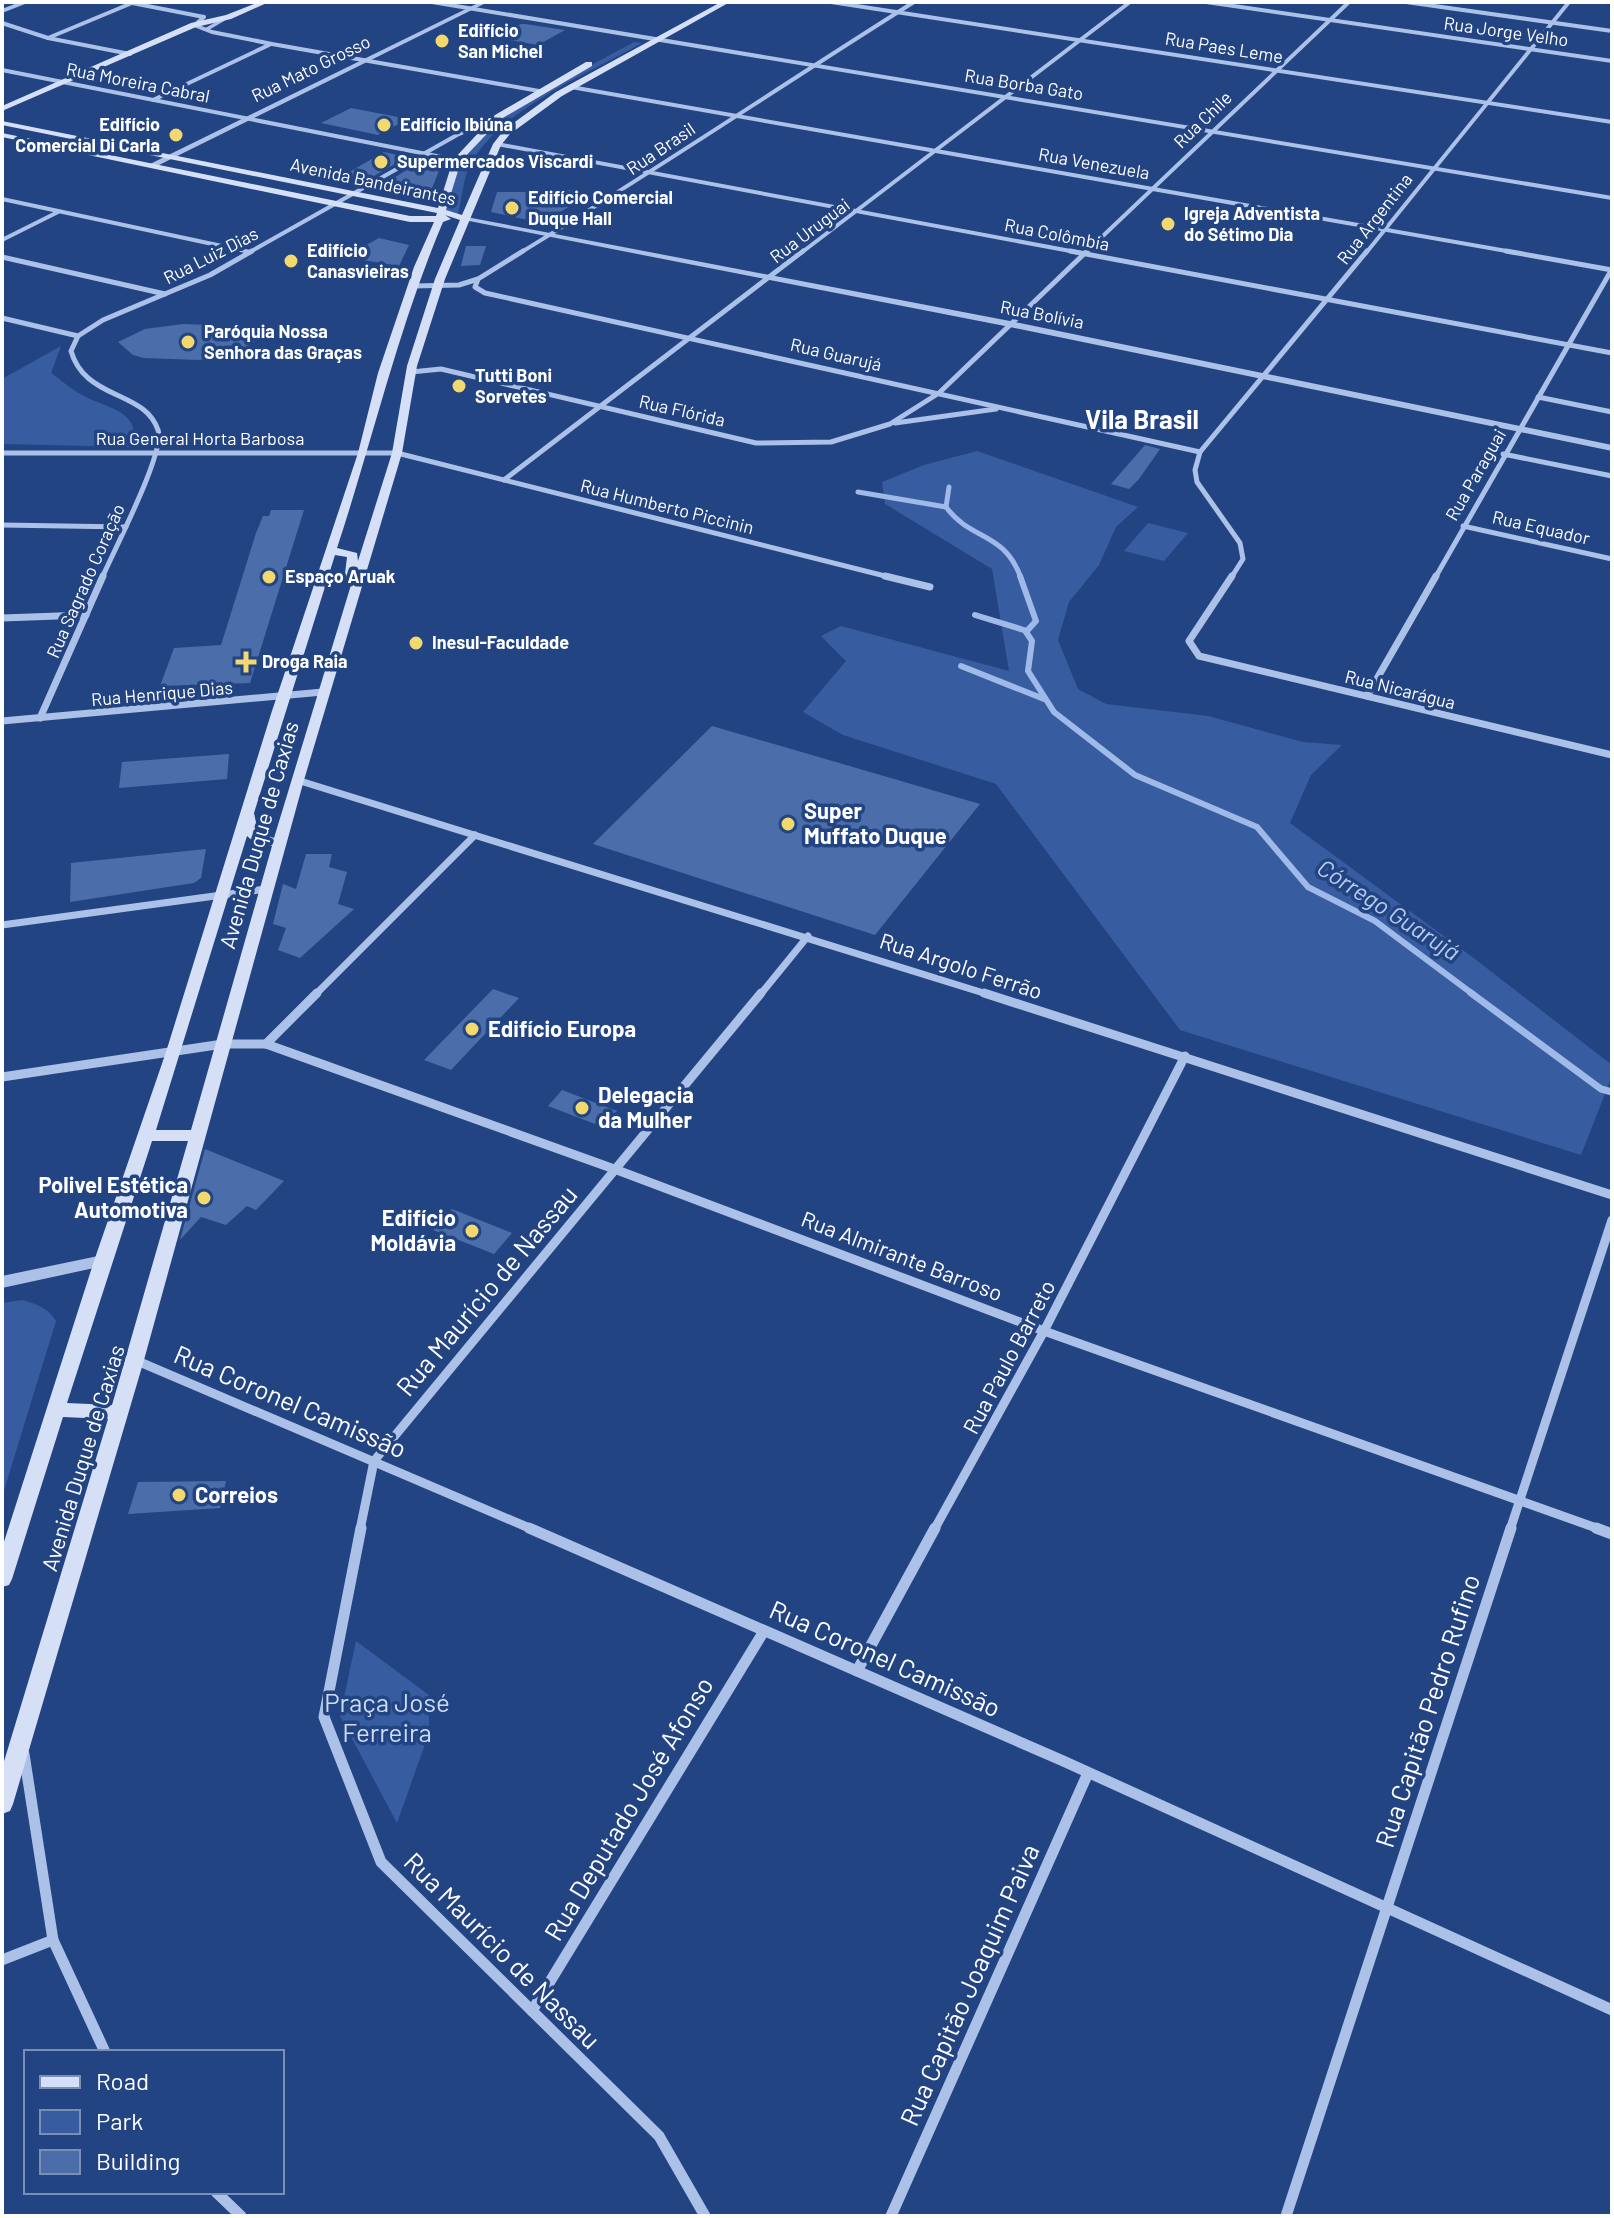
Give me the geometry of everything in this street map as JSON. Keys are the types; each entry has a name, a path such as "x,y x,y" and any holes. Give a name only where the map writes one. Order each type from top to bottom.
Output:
{"main road":[{"path":"2,109 194,25 228,17 265,2"},
{"name":"Avenida Duque de Caxias","path":"2,1804 135,1360 278,843 397,453 412,368 438,285 464,218 497,144 507,132 571,87 726,2"},
{"path":"624,46 659,27"},
{"name":"Avenida Duque de Caxias","path":"2,1579 103,1261 174,1052 282,697 363,453 385,368 457,160 498,117 596,61"},
{"name":"Avenida Bandeirantes","path":"2,123 464,218"},
{"name":"Avenida Bandeirantes","path":"2,135 410,219 440,215"},
{"path":"385,368 412,368"},
{"path":"330,550 348,551 353,555 350,575 352,600"},
{"path":"248,809 248,829 253,836 278,843"},
{"path":"146,1135 198,1136"},
{"path":"55,1410 120,1412"}],"street":[{"path":"2,11 25,2"},
{"path":"48,38 130,2 204,17 194,25"},
{"name":"Rua Borba Gato","path":"432,2 1612,198"},
{"name":"Rua Mato Grosso","path":"152,165 485,2"},
{"name":"Rua Paes Leme","path":"831,2 1612,122"},
{"name":"Rua Brasil","path":"413,286 459,285 478,279 652,173 734,115 914,2"},
{"name":"Rua Uruguai","path":"504,480 1010,97 1130,2"},
{"name":"Rua Jorge Velho","path":"1206,2 1612,61"},
{"name":"Rua Chile","path":"939,393 1349,2"},
{"path":"1406,2 1612,31"},
{"name":"Rua Argentina","path":"1200,452 1387,230 1434,167 1569,2"},
{"path":"205,30 228,17"},
{"path":"2,23 48,38 130,54"},
{"path":"194,25 272,44 539,91"},
{"path":"153,100 272,44"},
{"name":"Rua Moreira Cabral","path":"2,70 457,160"},
{"name":"Rua Venezuela","path":"571,87 1612,270"},
{"name":"Rua Luiz Dias","path":"78,336 103,320 167,295 250,252 475,126 498,117"},
{"name":"Rua Colômbia","path":"497,144 1612,353"},
{"path":"2,199 250,252"},
{"path":"2,240 60,211"},
{"name":"Rua Bolívia","path":"464,218 1010,324 1612,448"},
{"path":"2,257 167,295"},
{"name":"Rua Paraguai","path":"1367,696 1503,454 1612,270"},
{"name":"Rua Guarujá","path":"478,279 475,287 485,293 1200,452"},
{"path":"3,319 78,336 71,351 76,368 97,386 144,408 159,431 157,454"},
{"name":"Rua Flórida","path":"412,368 441,369 756,443 831,442 890,424 939,393"},
{"path":"1538,397 1612,412"},
{"path":"890,424 1003,408"},
{"name":"Rua Nicarágua","path":"1200,452 1195,470 1197,482 1240,543 1243,559 1189,641 1199,656 1612,755"},
{"name":"Rua General Horta Barbosa","path":"2,453 397,453"},
{"name":"Rua Humberto Piccinin","path":"397,453 930,587"},
{"name":"Rua Sagrado Coração","path":"40,718 157,454"},
{"path":"1503,454 1612,476"},
{"path":"2,525 126,527"},
{"name":"Rua Equador","path":"1463,526 1612,559"},
{"path":"2,618 86,615"},
{"name":"Rua Henrique Dias","path":"2,721 323,692"},
{"name":"Rua Argolo Ferrão","path":"297,780 808,936 1612,1195"},
{"path":"266,1044 475,835"},
{"path":"2,925 266,889"},
{"name":"Rua Maurício de Nassau","path":"705,2216 659,2136 381,1862 324,1717 374,1461 808,936"},
{"name":"Rua Almirante Barroso","path":"2,1077 223,1044 266,1044 617,1170 1044,1331 1612,1534"},
{"name":"Rua Paulo Barreto","path":"857,1671 1044,1331 1185,1056"},
{"name":"Rua Capitão Pedro Rufino","path":"1286,2216 1612,1220"},
{"path":"2,1282 103,1261"},
{"name":"Rua Coronel Camissão","path":"135,1360 857,1671 1388,1905 1612,2010"},
{"name":"Rua Deputado José Afonso","path":"532,2011 764,1631"},
{"path":"21,1739 53,1940 104,2050"},
{"name":"Rua Capitão Joaquim Paiva","path":"891,2216 1088,1773"},
{"path":"2,1960 53,1940"},
{"path":"218,2194 241,2216"}],"green space":[{"path":"634,42 642,43 547,95 502,127 470,165 458,214 445,210 463,158 492,127 567,78"},
{"path":"61,346 51,373 78,393 127,418 135,434 134,447 2,444 2,379"},
{"path":"977,451 1138,507 1116,527 1099,565 1069,602 1058,640 1078,689 1106,704 1208,716 1303,742 1342,745 1311,775 1290,823 1475,959 1612,1065 1612,1076 1581,1155 1180,1030 996,784 843,735 803,712 846,661 821,636 841,626 1009,671 992,569 885,504 882,482 924,465"},
{"path":"1148,523 1188,533 1164,561 1124,551"},
{"path":"22,1300 42,1307 56,1321 2,1497 2,1303"},
{"name":"Praça José Ferreira","path":"356,1641 429,1695 429,1733 397,1823 340,1716"}],"building":[{"path":"521,24 565,30 538,45 493,37"},
{"path":"351,108 408,119 378,135 321,123"},
{"name":"Supermercados Viscardi","path":"384,152 407,157 367,180 339,178"},
{"path":"422,160 442,163 429,196 380,187"},
{"path":"559,188 590,194 542,223 491,212 497,192 552,192"},
{"path":"379,238 409,245 399,266 345,257"},
{"path":"466,246 486,246 480,265 461,266"},
{"name":"Paróquia Nossa Senhora das Graças","path":"183,324 232,326 259,338 242,352 199,360 144,358 133,355 118,342 145,329"},
{"path":"1145,445 1160,449 1139,479 1129,489 1111,484"},
{"path":"271,510 304,510 250,683 160,686 174,648 221,645 256,533 263,516 269,516"},
{"name":"Super Muffato Duque","path":"712,726 980,804 875,935 593,844"},
{"path":"229,754 227,779 119,788 122,762"},
{"path":"206,849 201,878 194,883 70,902 71,863"},
{"path":"306,854 332,854 329,867 347,872 338,904 354,909 300,958 278,950 286,928 273,924 283,884 296,889"},
{"name":"Edifício Europa","path":"493,989 519,998 451,1070 424,1060"},
{"name":"Delegacia da Mulher","path":"562,1090 617,1111 603,1127 548,1106"},
{"path":"205,1149 284,1181 256,1210 247,1206 226,1225 201,1217 180,1240"},
{"name":"Edifício Moldávia","path":"452,1209 512,1233 494,1254 433,1230"},
{"name":"Correios","path":"226,1481 220,1508 128,1514 138,1482"}],"waterway":[{"name":"Córrego Guarujá","path":"946,507 949,487"},
{"path":"858,492 946,507"},
{"name":"Córrego Guarujá","path":"946,507 966,526 1006,552 1021,578"},
{"name":"Córrego Guarujá","path":"1020,576 1036,621 1027,631"},
{"path":"975,615 1027,631"},
{"name":"Córrego Guarujá","path":"1027,631 1032,641 1028,671 1054,712 1135,775 1257,827 1308,887 1375,921 1474,995"},
{"path":"961,666 1044,699"},
{"name":"Córrego Guarujá","path":"1471,993 1601,1089 1612,1092"}],"place":[{"name":"Edifício San Michel","path":"442,41"},
{"name":"Edifício Ibiúna","path":"384,125"},
{"name":"Edifício Comercial Di Carla","path":"176,135"},
{"name":"Supermercados Viscardi","path":"381,162"},
{"name":"Edifício Comercial Duque Hall","path":"512,208"},
{"name":"Igreja Adventista do Sétimo Dia","path":"1168,224"},
{"name":"Edifício Canasvieiras","path":"291,261"},
{"name":"Paróquia Nossa Senhora das Graças","path":"188,342"},
{"name":"Tutti Boni Sorvetes","path":"459,386"},
{"name":"Espaço Aruak","path":"269,577"},
{"name":"Inesul-Faculdade","path":"416,643"},
{"name":"Droga Raia","path":"246,662"},
{"name":"Super Muffato Duque","path":"788,824"},
{"name":"Edifício Europa","path":"472,1029"},
{"name":"Delegacia da Mulher","path":"582,1108"},
{"name":"Polivel Estética Automotiva","path":"204,1198"},
{"name":"Edifício Moldávia","path":"472,1231"},
{"name":"Correios","path":"179,1495"}],"district":[{"name":"Vila Brasil","path":"1142,420"}]}
